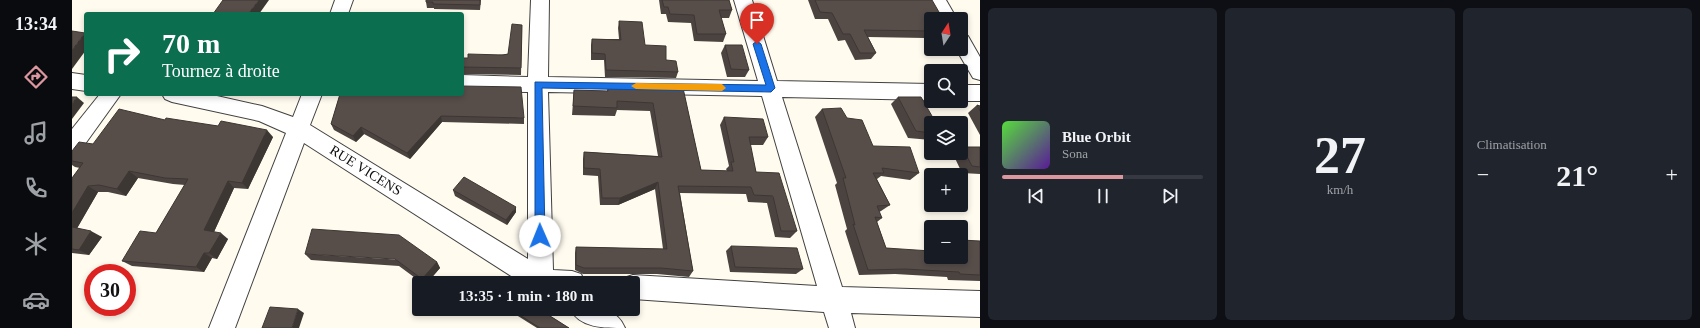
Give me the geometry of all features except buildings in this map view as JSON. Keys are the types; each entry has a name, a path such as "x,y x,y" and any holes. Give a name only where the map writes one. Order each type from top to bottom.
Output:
{"street":[{"path":"340,12 344,0"},
{"path":"540,0 538,84 542,276"},
{"path":"743,0 771,88 842,328"},
{"path":"937,0 944,12"},
{"path":"968,53 980,73"},
{"path":"72,81 84,83"},
{"path":"464,83 924,92"},
{"path":"968,93 980,93"},
{"path":"72,145 109,96"},
{"name":"RUE VICENS","path":"182,96 219,103 262,114 299,129 532,276"},
{"path":"222,328 311,96"},
{"path":"640,287 834,300 980,304"},
{"path":"594,316 612,328"}],"slow traffic":[{"path":"636,86 722,88"}],"route":[{"path":"540,236 538,84 771,88 757,44"}]}
